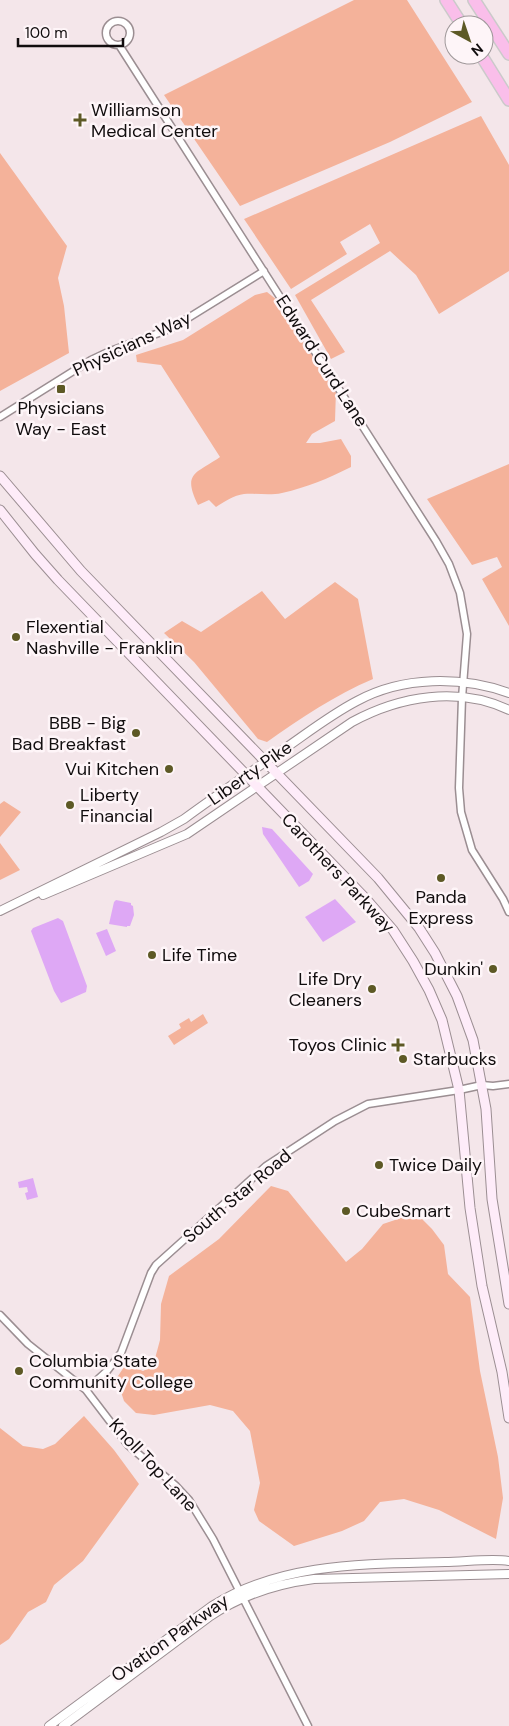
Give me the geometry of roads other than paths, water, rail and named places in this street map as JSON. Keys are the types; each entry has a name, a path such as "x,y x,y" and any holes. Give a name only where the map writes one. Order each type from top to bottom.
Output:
{"highway":[{"path":"446,0 456,15"},
{"path":"474,0 509,54"},
{"path":"487,65 509,100"}],"main road":[{"name":"Carothers Parkway","path":"0,476 81,571 378,878 420,928 457,996 474,1040 486,1109 492,1199 509,1304"},
{"name":"Carothers Parkway","path":"0,510 58,580 366,899 392,930 413,961 429,990 442,1020 459,1090 470,1208 482,1286 502,1372 509,1418"}],"street":[{"name":"Edward Curd Lane","path":"120,45 222,208 432,534 449,564 463,608 466,634 459,788 462,819 472,850 503,899 509,912"},
{"name":"Physicians Way","path":"0,417 91,360 172,328 264,271"},
{"name":"Liberty Pike","path":"0,912 184,819 338,712 373,694 408,684 436,681 485,685 509,693"},
{"name":"Liberty Pike","path":"0,912 187,834 352,722 369,713 392,704 430,697 462,698 481,701 509,710"},
{"name":"South Star Road","path":"86,1390 107,1371 121,1353 156,1264 266,1166 335,1121 368,1104 482,1085 509,1084"},
{"name":"Knoll Top Lane","path":"0,1315 28,1344 86,1390 128,1445 176,1486 189,1500 213,1540 308,1726"},
{"name":"Ovation Parkway","path":"49,1726 202,1613 265,1580 317,1569 362,1565 509,1561"},
{"path":"362,1565 362,1577"},
{"name":"Ovation Parkway","path":"63,1726 240,1594 314,1579 509,1574"}],"place":[{"name":"Williamson Medical Center","path":"80,120"},
{"name":"Physicians Way - East","path":"61,389"},
{"name":"Flexential Nashville - Franklin","path":"16,637"},
{"name":"BBB - Big Bad Breakfast","path":"136,733"},
{"name":"Vui Kitchen","path":"169,769"},
{"name":"Liberty Financial","path":"70,805"},
{"name":"Panda Express","path":"441,878"},
{"name":"Life Time","path":"152,955"},
{"name":"Dunkin'","path":"493,969"},
{"name":"Life Dry Cleaners","path":"372,989"},
{"name":"Toyos Clinic","path":"398,1045"},
{"name":"Starbucks","path":"403,1059"},
{"name":"Twice Daily","path":"379,1165"},
{"name":"CubeSmart","path":"346,1211"},
{"name":"Columbia State Community College","path":"19,1371"}]}
